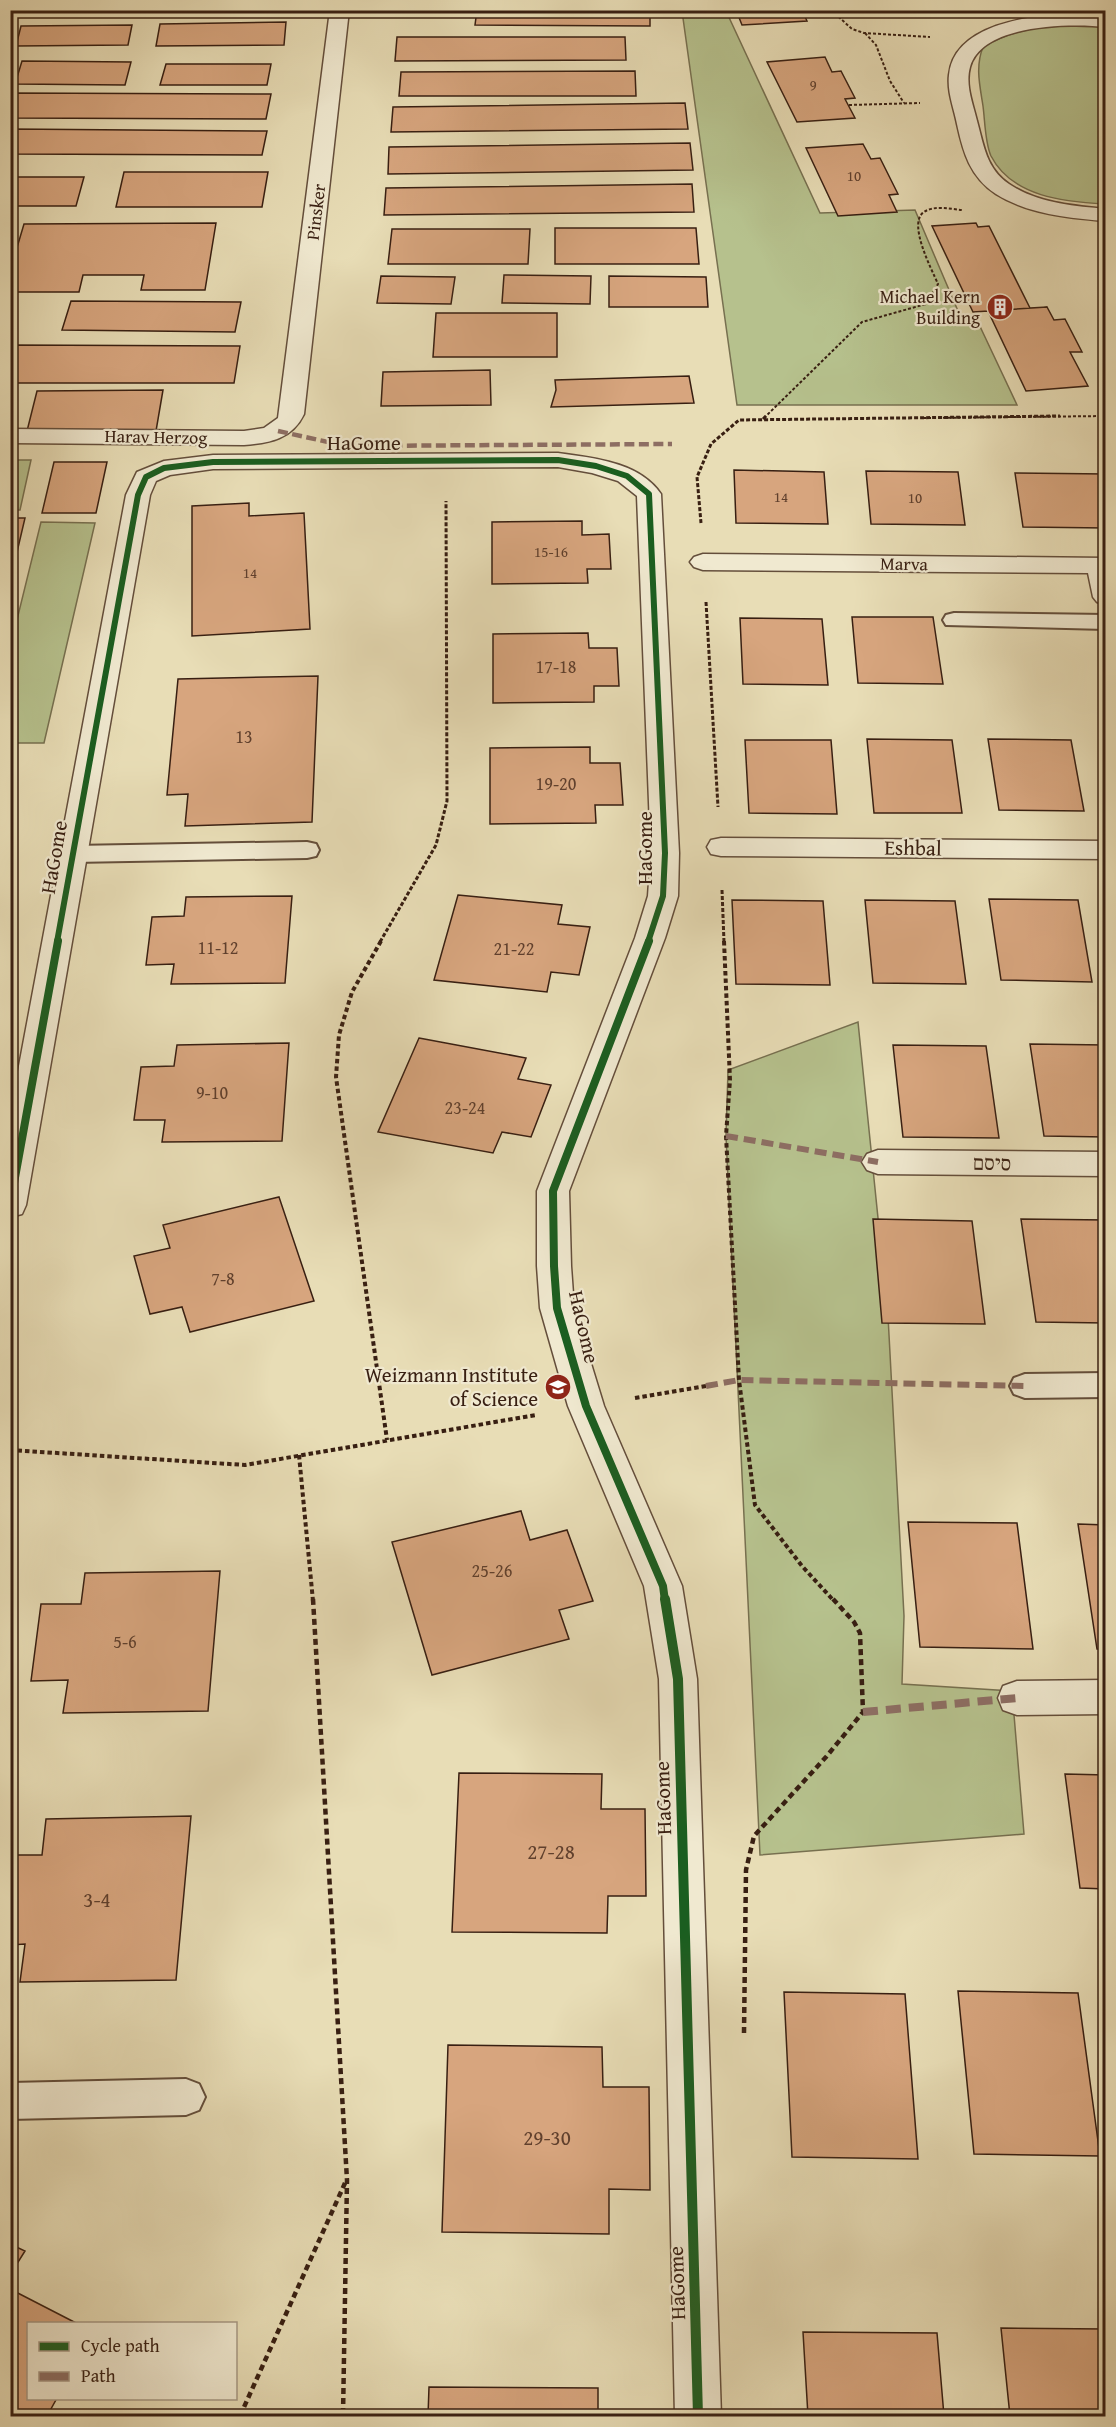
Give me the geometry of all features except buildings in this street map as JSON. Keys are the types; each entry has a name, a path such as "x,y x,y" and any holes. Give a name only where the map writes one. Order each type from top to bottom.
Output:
{"street":[{"name":"Pinsker","path":"292,414 340,10"},
{"path":"1106,21 1030,24 998,30 973,45 966,53 960,66 959,85 975,156 989,178 1006,190 1031,202 1062,210 1106,215"},
{"name":"Harav Herzog","path":"10,436 260,437 278,431 288,423 292,414"},
{"name":"HaGome","path":"10,1205 138,495 146,477 164,468 213,462 567,461 596,466 627,476 649,494 666,853 663,896 650,938 553,1191 554,1266 557,1308 586,1406 663,1586 678,1679 698,2416"},
{"name":"Marva","path":"703,562 1102,566"},
{"path":"1102,566 1106,597"},
{"name":"Eshbal","path":"720,847 1106,850"},
{"name":"סיסם","path":"878,1162 1106,1164"},
{"path":"1017,1698 1106,1696"}],"lane":[{"path":"954,620 1106,622"},
{"path":"73,854 307,850"},
{"path":"1025,1386 1106,1385"},
{"path":"10,2101 186,2097"}],"path":[{"path":"831,10 852,29 864,33 948,38 966,53"},
{"path":"864,33 876,45 890,81 904,103"},
{"path":"849,105 962,102"},
{"path":"762,420 862,322 926,304 939,284 917,230 917,220 921,214 929,210 966,210"},
{"path":"744,2034 746,1870 754,1836 826,1757 863,1712 860,1633 854,1622 802,1566 755,1505 739,1380 726,1136 730,1080 720,847 697,477 711,444 739,420 1106,416"},
{"path":"387,1440 336,1077 339,1035 352,992 436,845 447,801 446,460"},
{"path":"10,1450 245,1465 706,1386"},
{"path":"299,1455 316,1630 347,2180 343,2416"},
{"path":"240,2416 347,2180"}],"green space":[{"path":"682,11 726,11 820,213 915,210 961,318 976,318 1017,405 737,405"},
{"path":"1085,24 1105,25 1105,204 1057,199 1026,189 1012,181 1000,170 991,156 985,132 979,69 983,47 1020,31"},
{"path":"10,460 31,460 20,510 11,510"},
{"path":"41,522 95,523 44,743 11,743 11,644"},
{"path":"858,1022 888,1316 904,1616 902,1684 1012,1691 1024,1834 760,1855 726,1136 728,1070"}],"marked path":[{"path":"278,431 346,446 672,444"},
{"path":"726,1136 878,1162"},
{"path":"706,1386 739,1380 1025,1386"},
{"path":"863,1712 1017,1698"}],"cycle path":[{"path":"10,1205 138,495 146,477 164,468 213,462 558,460 596,466 627,476 649,494 665,853 663,896 650,938 553,1191 554,1266 557,1308 586,1406 663,1586 678,1679 698,2416"}],"place":[{"name":"Michael Kern Building","path":"1000,307"},
{"name":"Weizmann Institute of Science","path":"558,1387"}]}
